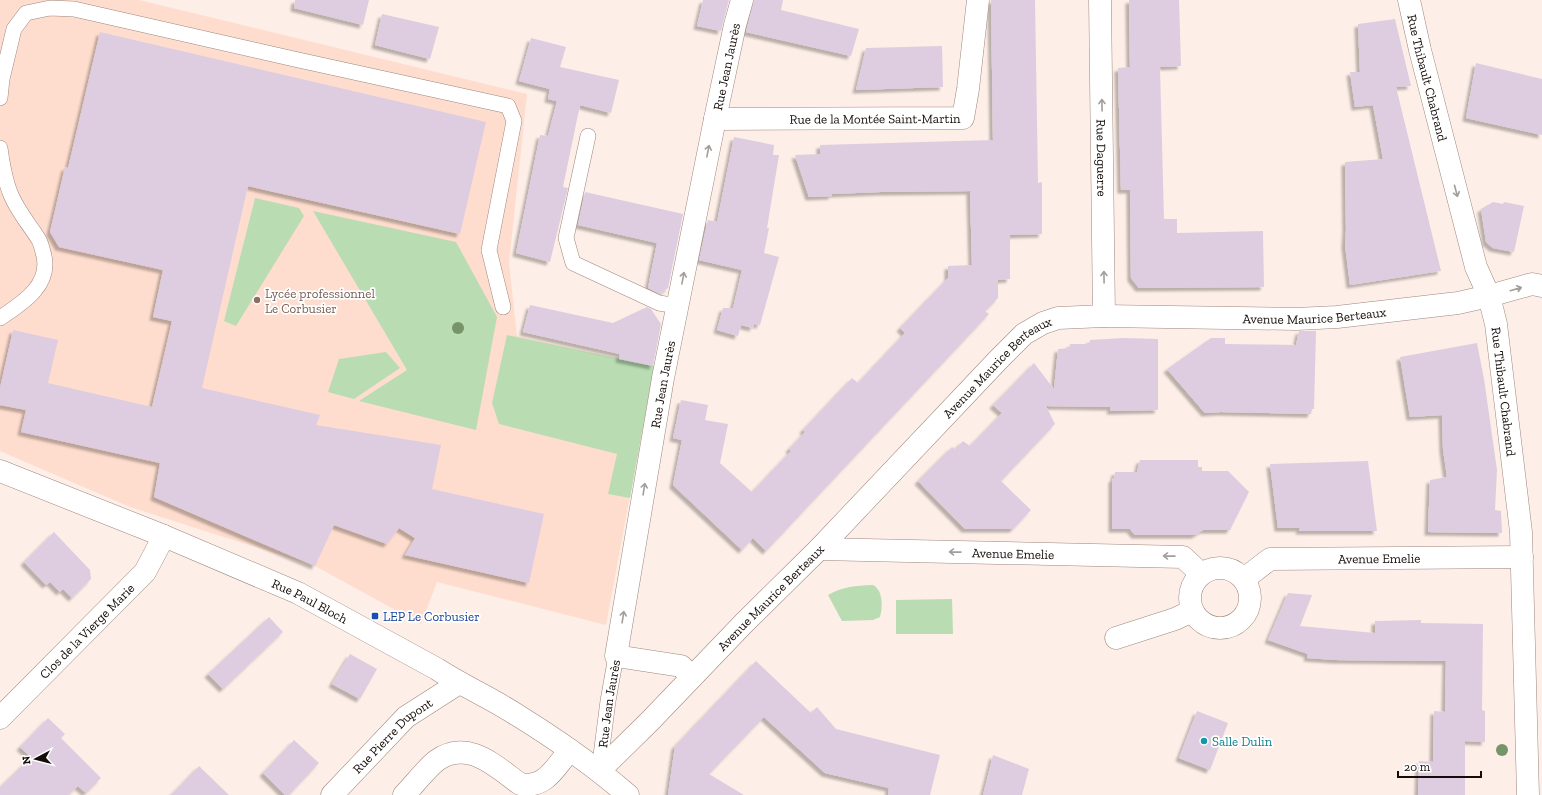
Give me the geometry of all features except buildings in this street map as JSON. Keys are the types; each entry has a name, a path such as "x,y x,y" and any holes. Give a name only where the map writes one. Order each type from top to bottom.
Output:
{"street":[{"name":"Rue Jean Jaurès","path":"616,656 663,378 715,119 735,25 742,0"},
{"name":"Rue de la Montée Saint-Martin","path":"715,119 963,118 968,89 978,0"},
{"name":"Rue Daguerre","path":"1100,0 1104,316"},
{"name":"Rue Thibault Chabrand","path":"1409,0 1420,50 1476,266 1489,296 1496,324 1521,532 1528,795"},
{"name":"Avenue Maurice Berteaux","path":"599,771 650,722 748,618 819,549 999,359 1024,334 1043,323 1058,318 1104,316 1296,319 1337,317 1458,303 1532,284 1542,286"},
{"name":"Rue Paul Bloch","path":"0,471 164,536 298,593 438,669 459,683 516,714 570,750 628,795"},
{"name":"Clos de la Vierge Marie","path":"0,718 145,572 164,536"},
{"name":"Avenue Emelie","path":"819,549 1183,557 1200,574"},
{"name":"Avenue Emelie","path":"1244,579 1270,559 1522,557"},
{"path":"1218,567 1228,568 1237,572 1244,579 1251,598 1249,607 1244,616 1237,623 1227,628 1217,628 1207,626 1198,620 1192,611 1190,590 1194,581 1200,574 1209,569 1218,567"},
{"path":"1116,638 1175,619 1192,611"},
{"path":"616,656 682,666 692,677"},
{"name":"Rue Pierre Dupont","path":"332,795 406,716 459,683"},
{"path":"404,795 436,761 447,755 459,752 479,755 520,784 527,786 534,785 545,780 570,750"}],"lane":[{"path":"0,98 2,79 14,29 26,13 50,8 74,8 294,60 508,106 514,121 489,250 503,307"},
{"path":"588,136 566,238 573,263 659,303 677,306"},
{"path":"0,148 2,163 11,195 40,242 46,261 42,279 32,293 24,302 0,318"},
{"name":"Rue Jean Jaurès","path":"599,771 608,701 616,656"}],"shaded area":[{"name":"Lycée professionnel Le Corbusier","path":"0,0 139,0 527,94 509,263 517,336 654,366 606,625 437,582 421,624 315,566 130,507 0,451"}],"green space":[{"path":"255,198 299,208 304,216 236,326 224,321"},
{"path":"313,211 456,242 497,317 476,430 359,401 407,370"},
{"path":"507,335 654,366 630,498 608,494 617,454 499,424 492,403"},
{"path":"386,352 400,368 354,399 328,392 339,359"},
{"path":"873,585 879,591 881,599 882,608 880,617 873,620 842,621 828,595 845,588"},
{"path":"952,599 953,634 896,634 896,600"}],"place":[{"name":"Lycée professionnel Le Corbusier","path":"257,300"},
{"name":"LEP Le Corbusier","path":"375,616"},
{"name":"Salle Dulin","path":"1204,741"}]}
